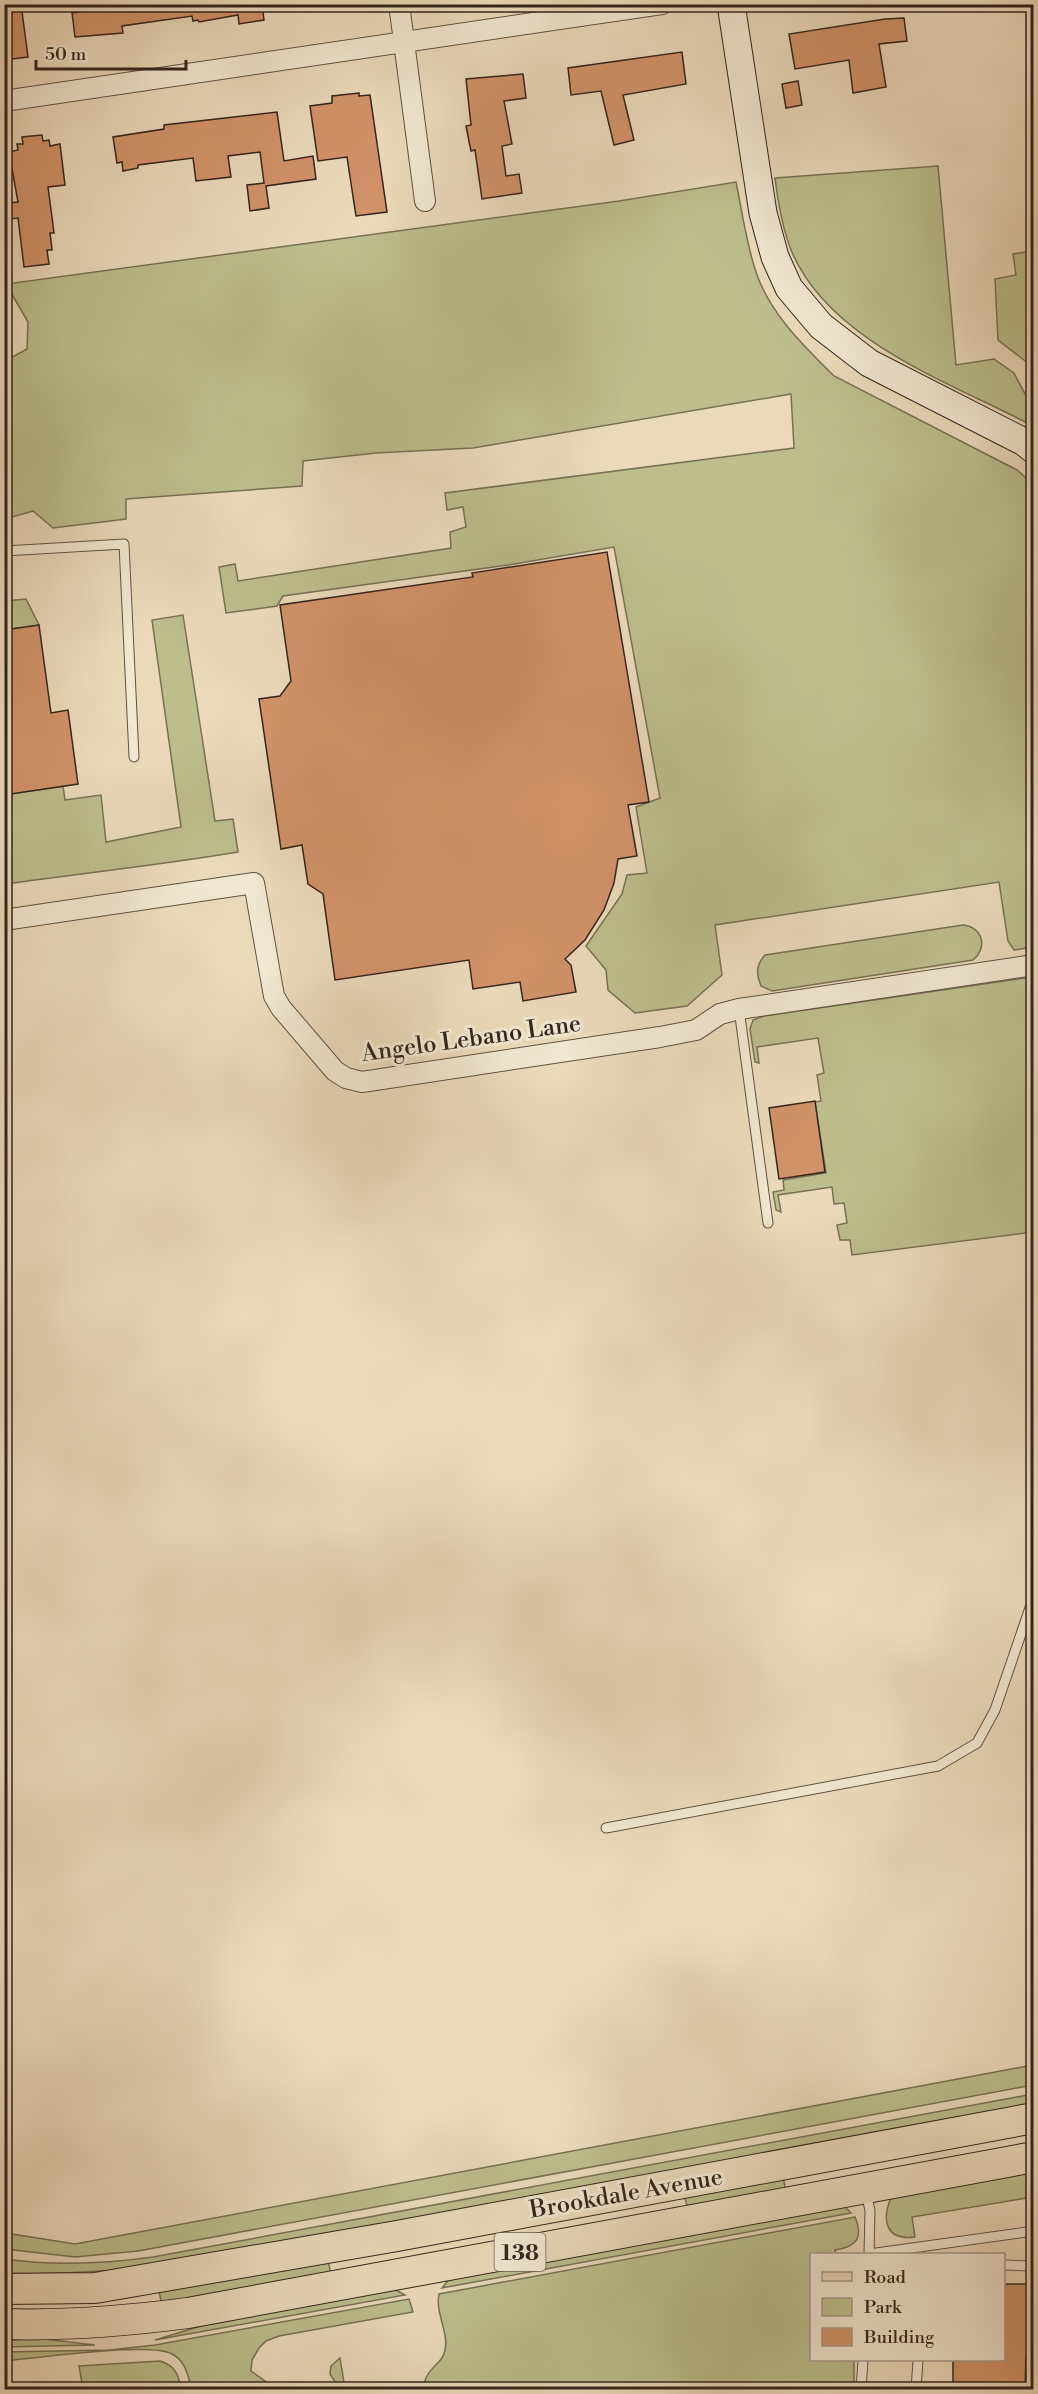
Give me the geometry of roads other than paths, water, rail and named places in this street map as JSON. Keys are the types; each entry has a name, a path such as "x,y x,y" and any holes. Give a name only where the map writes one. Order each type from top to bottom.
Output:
{"main road":[{"name":"Brookdale Avenue","path":"4,2289 95,2288 397,2236 1034,2118"},
{"name":"Brookdale Avenue","path":"4,2324 42,2326 119,2322 188,2313 1034,2157"}],"street":[{"path":"399,4 424,201"},
{"path":"4,101 662,4"},
{"path":"731,4 763,213 775,257 789,288 821,326 868,363 1024,442 1034,450"},
{"name":"Angelo Lebano Lane","path":"4,920 254,883 274,996 281,1008 335,1071 354,1081 362,1082 696,1030 720,1014 739,1009 1034,965"}],"lane":[{"path":"4,551 124,544 134,757"},
{"path":"739,1009 768,1223"},
{"path":"606,1828 938,1766 977,1743 995,1710 1034,1596"},
{"path":"866,2189 870,2211 869,2253"},
{"path":"887,2253 924,2251 1034,2231"},
{"path":"1005,2265 1034,2266"},
{"path":"861,2390 863,2361"},
{"path":"916,2390 918,2361"}]}
